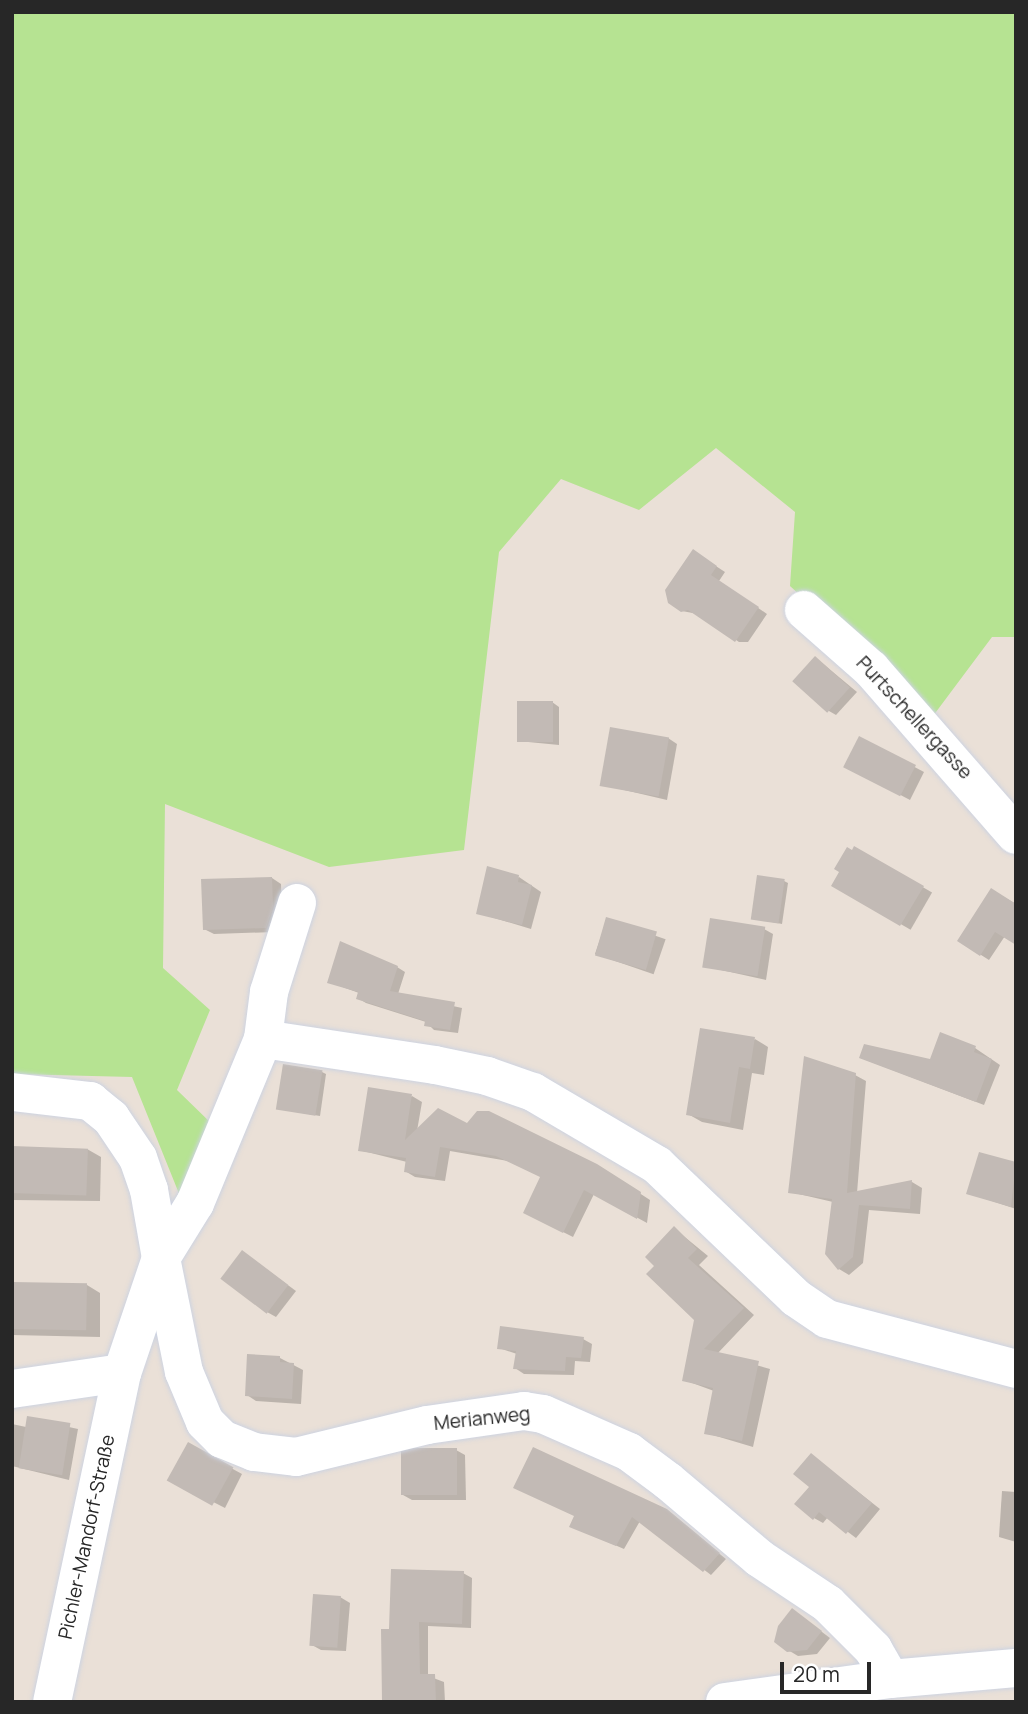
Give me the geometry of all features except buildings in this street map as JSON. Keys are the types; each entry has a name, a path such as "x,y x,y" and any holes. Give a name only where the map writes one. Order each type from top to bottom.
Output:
{"street":[{"name":"Purtschellergasse","path":"804,610 870,669 1016,835"},
{"path":"161,1258 195,1203 263,1039 269,992 297,903"},
{"path":"263,1039 435,1065 533,1092 657,1165 796,1298 827,1318 1016,1369"},
{"name":"Pichler-Mandorf-Straße","path":"12,1092 90,1101 111,1118 138,1158 149,1190 161,1258 122,1373 52,1702"},
{"name":"Merianweg","path":"161,1258 184,1372 205,1422 222,1439 254,1452 296,1457 427,1425 524,1411 543,1413 629,1452 668,1481 759,1558 828,1604 873,1649 890,1679"},
{"path":"12,1389 122,1373"},
{"path":"725,1702 890,1679 1009,1668"},
{"path":"976,1702 1009,1668"}],"green space":[{"path":"12,12 1016,12 1016,637 992,637 933,716 790,586 795,512 716,448 639,510 561,479 499,552 464,850 329,867 165,804 163,968 210,1010 177,1090 213,1125 180,1196 132,1077 12,1074"}]}
